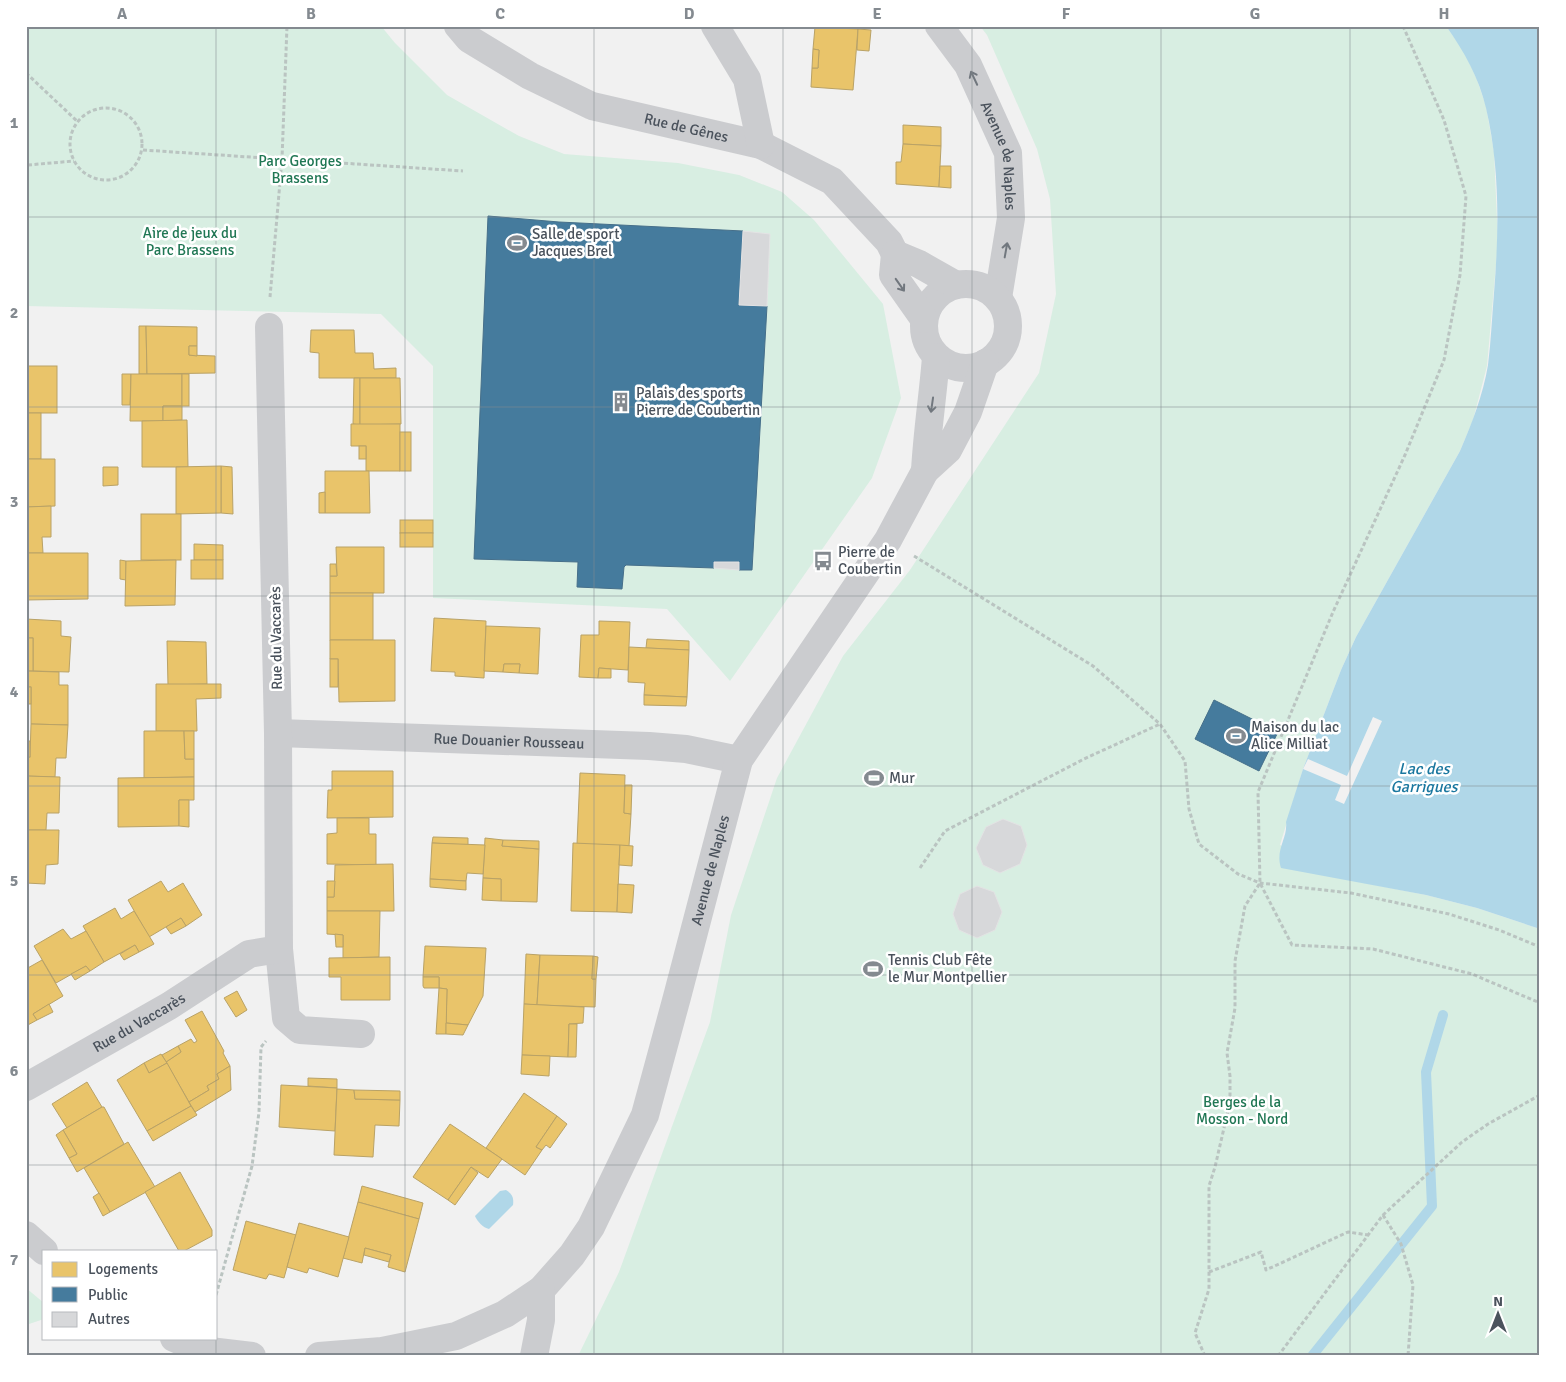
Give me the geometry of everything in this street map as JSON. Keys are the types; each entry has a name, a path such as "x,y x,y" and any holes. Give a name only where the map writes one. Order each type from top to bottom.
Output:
{"street":[{"name":"Rue de Gênes","path":"458,26 469,39 530,76 592,106 761,145 832,181 889,242 895,254"},
{"path":"715,26 748,79 761,145"},
{"name":"Avenue de Naples","path":"939,26 968,65 1008,153 1012,218 998,298"},
{"path":"924,319 893,275 895,254 919,264 956,285"},
{"path":"971,284 986,289 998,298 1007,315 1008,330 1004,344 997,354 985,364 974,368 959,368 946,364 936,356 929,347 924,319 928,306 943,290 956,285 971,284"},
{"name":"Rue du Vaccarès","path":"270,327 278,733 279,949 286,1018"},
{"name":"Avenue de Naples","path":"925,471 926,442 933,400 936,356"},
{"name":"Avenue de Naples","path":"319,1356 382,1351 456,1336 505,1314 541,1290 572,1255 591,1227 645,1115 739,760 888,540 925,471 948,450 968,412 985,364"},
{"name":"Rue Douanier Rousseau","path":"278,733 650,746 686,749 739,760"},
{"name":"Rue du Vaccarès","path":"26,1087 169,1006 250,954 279,949"},
{"path":"286,1018 300,1030 361,1034"},
{"path":"26,1235 43,1250"},
{"path":"534,1356 541,1320 541,1290"},
{"path":"177,1340 200,1353 252,1356"}],"path":[{"path":"270,327 270,298 282,159 288,26"},
{"path":"1404,26 1444,120 1466,196 1460,275 1444,360 1405,455 1333,612 1258,792 1260,883 1292,945 1373,949 1472,974 1540,1003"},
{"path":"26,73 77,121"},
{"path":"110,107 121,110 132,117 139,127 143,138 143,150 132,170 112,180 101,180 81,170 74,161 70,151 72,130 77,121 86,113 98,108 110,107"},
{"path":"143,150 463,171"},
{"path":"28,165 74,161"},
{"path":"888,540 1093,666 1160,724 1185,761 1189,809 1199,844 1238,874 1260,883 1351,893 1449,914 1540,946"},
{"path":"920,868 945,832 1084,758 1160,724"},
{"path":"1205,1356 1195,1333 1209,1289 1209,1186 1230,1102 1230,1076 1227,1053 1235,1008 1235,961 1246,906 1260,883"},
{"path":"218,1288 252,1166 259,1112 261,1047 286,1018"},
{"path":"1278,1356 1383,1215 1462,1142 1488,1124 1540,1095"},
{"path":"1383,1215 1402,1244 1413,1285 1408,1356"},
{"path":"1209,1272 1261,1252 1266,1270 1348,1232 1368,1235"}],"green space":[{"path":"26,26 381,26 395,43 447,95 519,136 564,154 678,163 739,175 782,192 814,220 883,304 901,398 872,478 730,681 667,609 433,598 433,366 381,314 26,306"},
{"name":"Berges de la Mosson - Nord","path":"980,26 1446,26 1463,50 1476,77 1486,106 1494,152 1498,242 1487,366 1473,420 1460,451 1356,637 1341,670 1303,769 1280,845 1365,883 1426,895 1477,908 1540,929 1540,1356 578,1356 619,1272 710,1022 731,915 777,778 843,656 910,570 1039,373 1056,294 1050,199 1037,149 987,35"},
{"path":"26,1288 42,1301 42,1320 26,1325"}],"water":[{"name":"Lac des Garrigues","path":"1446,26 1540,26 1540,929 1477,908 1426,895 1281,868 1280,861 1280,849 1286,822 1303,769 1341,670 1356,637 1460,451 1477,409 1486,376 1491,338 1497,246 1494,154 1486,108 1475,75 1465,55"},
{"path":"506,1190 512,1196 513,1205 489,1229 485,1227 475,1216 500,1191"}],"pier":[{"path":"1373,717 1382,721 1344,804 1335,800 1341,785 1303,769 1308,759 1347,776"}],"building: Logements":[{"path":"815,27 858,29 853,90 811,87 812,68 818,68 819,50 813,49"},
{"path":"858,29 871,30 869,51 857,50"},
{"path":"813,49 819,50 818,68 812,68"},
{"path":"903,125 941,127 941,146 903,144"},
{"path":"903,144 941,146 939,187 896,184 896,162 901,162"},
{"path":"940,166 951,166 951,188 939,187"},
{"path":"139,326 146,326 147,374 139,374"},
{"path":"146,326 197,327 197,346 189,346 189,355 215,356 215,373 147,374"},
{"path":"311,330 354,330 355,353 373,353 374,369 396,368 396,378 319,378 319,353 310,352"},
{"path":"189,346 197,346 197,356 189,355"},
{"path":"26,366 57,366 57,413 26,413"},
{"path":"122,374 131,374 130,405 122,405"},
{"path":"131,374 182,374 182,406 163,406 163,421 130,421"},
{"path":"182,374 189,374 189,406 182,406"},
{"path":"354,378 360,378 360,425 353,424"},
{"path":"360,378 400,378 401,424 360,425"},
{"path":"163,406 182,406 182,420 163,421"},
{"path":"26,413 41,413 41,459 26,459"},
{"path":"187,420 188,467 142,467 142,421"},
{"path":"351,424 400,424 400,471 366,471 366,446 351,446"},
{"path":"400,432 411,432 411,471 400,471"},
{"path":"359,446 366,446 366,459 359,459"},
{"path":"26,459 55,459 55,506 26,507"},
{"path":"221,466 232,467 233,514 221,513"},
{"path":"221,466 221,513 176,514 176,467"},
{"path":"103,467 118,467 118,485 103,486"},
{"path":"325,471 369,471 370,513 325,513"},
{"path":"325,492 325,513 319,513 319,493"},
{"path":"51,506 51,537 42,537 43,553 26,553 26,507"},
{"path":"141,514 181,514 181,560 141,560"},
{"path":"400,520 433,520 433,533 400,533"},
{"path":"400,533 433,533 433,547 400,547"},
{"path":"194,544 223,545 223,560 194,560"},
{"path":"336,547 384,547 384,593 330,593 330,576 337,576"},
{"path":"26,553 88,553 88,599 26,600"},
{"path":"120,560 126,561 126,580 120,579"},
{"path":"176,560 175,605 125,606 126,561"},
{"path":"191,560 223,560 223,579 191,579"},
{"path":"330,564 336,564 337,576 330,576"},
{"path":"330,593 373,593 373,640 330,640"},
{"path":"434,618 486,621 484,678 455,676 455,672 431,671"},
{"path":"26,619 61,621 61,636 71,637 69,672 33,671 33,638 26,638"},
{"path":"599,621 630,622 628,670 599,668 598,678 579,677 581,635 599,635"},
{"path":"486,626 540,628 538,674 519,673 520,664 504,664 503,672 484,671"},
{"path":"26,638 33,638 33,671 26,671"},
{"path":"647,639 689,641 689,650 646,648"},
{"path":"330,640 395,640 395,701 339,702 338,659 330,659"},
{"path":"167,641 206,642 207,684 168,685"},
{"path":"629,647 689,650 687,697 644,695 645,683 628,682"},
{"path":"330,659 338,659 338,687 330,687"},
{"path":"504,664 520,664 519,673 503,672"},
{"path":"599,668 611,669 611,678 598,678"},
{"path":"26,671 59,672 59,685 68,685 68,725 31,724 31,687 26,687"},
{"path":"156,684 221,684 221,698 196,699 197,731 156,731"},
{"path":"26,687 31,687 31,704 26,704"},
{"path":"644,695 687,697 686,706 644,705"},
{"path":"31,724 68,725 66,758 56,758 55,777 26,776 26,757 30,757"},
{"path":"144,731 184,731 185,759 194,759 194,777 144,778"},
{"path":"184,731 194,731 194,759 185,759"},
{"path":"26,741 30,741 30,757 26,757"},
{"path":"332,771 393,771 393,817 327,818 328,790 332,790"},
{"path":"580,773 625,775 624,813 631,814 629,846 577,844"},
{"path":"26,776 60,777 59,813 47,813 46,830 26,830"},
{"path":"194,777 194,800 179,800 179,826 118,827 118,778"},
{"path":"625,785 632,785 631,814 624,813"},
{"path":"179,800 189,800 189,827 179,826"},
{"path":"337,818 369,818 369,834 376,834 376,865 327,864 327,834 337,833"},
{"path":"26,830 59,830 58,864 46,865 45,884 26,883"},
{"path":"433,837 468,838 468,845 432,843"},
{"path":"485,838 503,840 502,846 539,849 537,902 501,901 501,879 483,878"},
{"path":"503,840 539,841 539,849 502,846"},
{"path":"432,843 485,845 483,874 467,873 466,881 430,879"},
{"path":"573,843 620,845 617,912 571,911"},
{"path":"620,845 633,846 632,866 619,865"},
{"path":"393,864 394,911 327,911 327,897 334,897 335,865"},
{"path":"483,878 501,879 501,901 482,900"},
{"path":"430,879 466,881 466,890 430,887"},
{"path":"161,881 168,892 183,883 202,915 186,926 181,918 149,937 128,900"},
{"path":"327,881 335,881 334,897 327,897"},
{"path":"618,884 634,885 632,913 617,912"},
{"path":"115,908 121,919 134,911 154,944 139,952 135,945 104,962 83,926"},
{"path":"327,911 380,911 379,957 343,958 343,935 327,934"},
{"path":"181,918 186,926 171,934 166,927"},
{"path":"63,929 71,939 86,931 104,962 90,971 86,966 56,983 34,946"},
{"path":"335,934 343,935 343,947 336,947"},
{"path":"135,945 139,952 124,960 120,954"},
{"path":"425,946 486,948 483,996 468,1025 446,1023 447,989 439,988 439,977 423,977"},
{"path":"526,954 540,955 537,1005 524,1004"},
{"path":"540,955 593,956 592,979 596,979 595,1007 537,1005"},
{"path":"593,956 598,957 596,979 592,979"},
{"path":"390,957 390,1000 341,1000 341,977 329,977 329,958"},
{"path":"42,960 63,996 33,1014 37,1020 26,1026 26,969"},
{"path":"86,966 90,971 75,980 71,974"},
{"path":"423,977 439,977 439,988 424,988"},
{"path":"439,988 447,989 446,1034 436,1034"},
{"path":"237,991 247,1010 236,1017 224,998"},
{"path":"49,1004 53,1012 37,1020 33,1014"},
{"path":"524,1004 584,1007 583,1023 569,1024 568,1057 522,1055"},
{"path":"202,1011 230,1066 217,1074 219,1079 207,1086 209,1090 189,1102 166,1062 181,1052 178,1046 191,1039 194,1043 197,1041 185,1020"},
{"path":"446,1023 468,1025 463,1035 446,1034"},
{"path":"569,1024 577,1024 576,1057 568,1057"},
{"path":"178,1046 181,1052 166,1062 162,1055"},
{"path":"161,1054 167,1063 149,1073 144,1063"},
{"path":"522,1055 550,1056 549,1076 521,1074"},
{"path":"144,1063 149,1073 167,1063 191,1106 147,1131 117,1080"},
{"path":"230,1066 231,1090 195,1112 189,1102 209,1090 207,1086 219,1079 217,1074"},
{"path":"308,1078 337,1079 337,1088 308,1086"},
{"path":"87,1082 102,1107 67,1128 52,1104"},
{"path":"281,1085 337,1088 335,1131 279,1127"},
{"path":"337,1089 354,1090 355,1099 400,1100 399,1126 375,1125 373,1157 334,1155"},
{"path":"354,1090 400,1091 400,1100 355,1099"},
{"path":"524,1093 557,1116 536,1147 542,1150 525,1175 486,1148"},
{"path":"191,1106 197,1115 153,1141 147,1131"},
{"path":"104,1107 124,1144 77,1172 69,1158 77,1154 63,1130"},
{"path":"557,1116 567,1124 550,1148 546,1145 542,1150 536,1147"},
{"path":"450,1124 502,1159 488,1178 471,1167 448,1200 413,1177"},
{"path":"63,1130 77,1154 69,1158 56,1135"},
{"path":"128,1142 155,1187 110,1212 84,1168"},
{"path":"471,1167 478,1173 455,1205 448,1200"},
{"path":"180,1172 212,1230 212,1236 186,1250 178,1250 145,1192"},
{"path":"362,1186 423,1203 419,1219 358,1202"},
{"path":"99,1193 110,1212 103,1216 93,1197"},
{"path":"358,1202 419,1219 405,1272 388,1267 391,1255 365,1248 362,1263 343,1258"},
{"path":"246,1221 296,1235 284,1278 269,1274 266,1279 233,1270"},
{"path":"299,1223 349,1237 338,1277 309,1268 307,1273 287,1267"},
{"path":"365,1248 391,1255 389,1262 364,1255"}],"building: Public":[{"name":"Palais des sports Pierre de Coubertin","path":"488,216 559,222 743,231 739,305 767,306 752,570 739,570 739,562 714,562 714,568 626,565 624,567 622,589 577,587 578,562 474,559"},
{"name":"Maison du lac Alice Milliat","path":"1214,700 1278,732 1259,771 1195,739"}],"building: Autres":[{"path":"743,231 770,234 767,306 739,305"},
{"path":"714,562 739,562 739,570 714,568"},
{"path":"1003,819 1021,826 1027,845 1020,864 1000,873 983,865 976,848 986,827"},
{"path":"977,886 994,892 1002,912 995,930 977,938 959,930 953,914 960,894"}],"waterway":[{"path":"1312,1356 1432,1206 1426,1072 1443,1015"}],"place":[{"name":"Salle de sport Jacques Brel","path":"517,243"},
{"name":"Palais des sports Pierre de Coubertin","path":"621,402"},
{"name":"Pierre de Coubertin","path":"823,561"},
{"name":"Maison du lac Alice Milliat","path":"1236,736"},
{"name":"Mur","path":"874,778"},
{"name":"Tennis Club Fête le Mur Montpellier","path":"873,969"}],"park label":[{"name":"Parc Georges Brassens","path":"300,170"},
{"name":"Aire de jeux du Parc Brassens","path":"190,242"}]}
